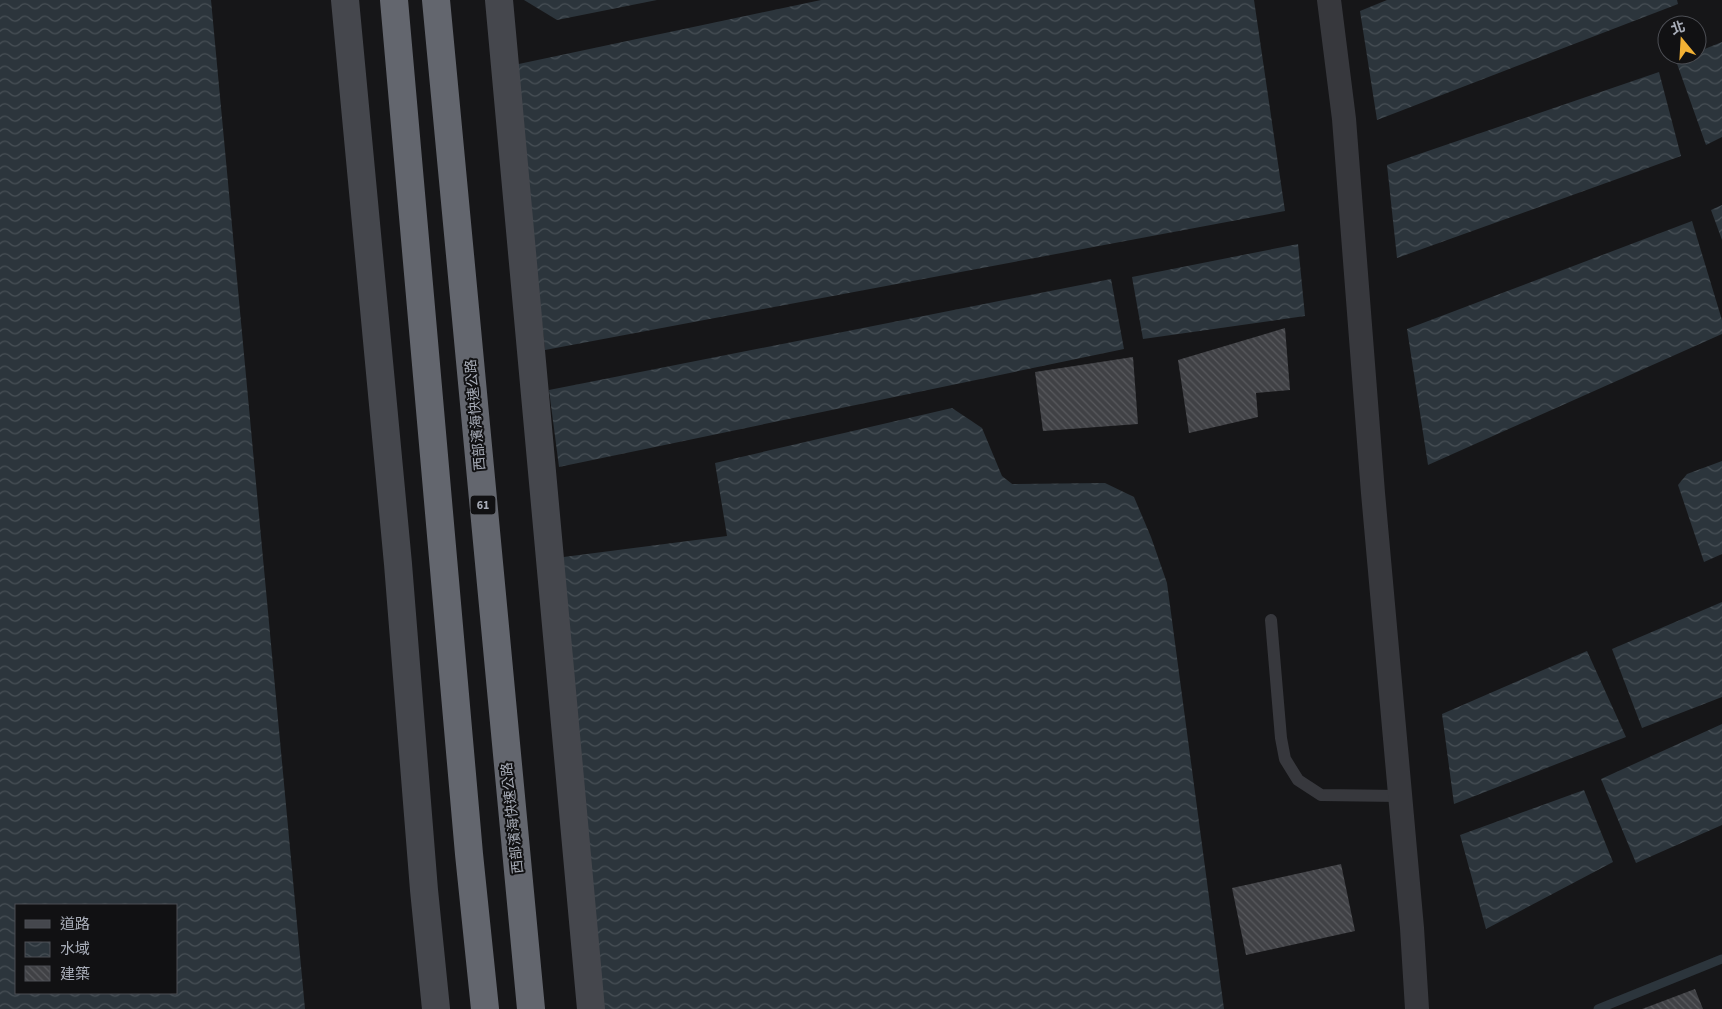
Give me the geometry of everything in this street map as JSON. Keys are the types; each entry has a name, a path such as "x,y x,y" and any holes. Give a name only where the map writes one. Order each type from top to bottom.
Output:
{"highway":[{"path":"394,0 470,854 486,1009"},
{"name":"西部濱海快速公路","path":"436,0 531,1009"}],"street":[{"path":"345,0 398,564 424,890 436,1009"},
{"path":"498,0 591,1009"},
{"path":"1329,0 1344,119 1373,493 1412,928 1417,1009"}],"lane":[{"path":"1271,620 1285,759 1298,780 1321,795 1400,796"}],"water":[{"path":"0,0 211,0 305,1009 0,1009"},
{"path":"524,0 657,0 557,20"},
{"path":"821,0 1254,0 1285,211 545,350 514,65"},
{"path":"1387,0 1677,0 1678,4 1377,120 1360,11"},
{"path":"1722,42 1722,137 1706,145 1677,65 1707,65 1707,48"},
{"path":"1659,72 1681,156 1397,258 1387,165"},
{"path":"1722,205 1722,240 1711,210"},
{"path":"1692,221 1722,320 1722,334 1428,465 1407,329"},
{"path":"1298,244 1305,316 1143,339 1132,277"},
{"path":"1111,279 1124,349 559,467 549,390"},
{"path":"952,408 982,428 1002,476 1012,484 1105,483 1134,497 1151,537 1167,583 1224,1009 585,1009 548,559 727,536 715,463"},
{"path":"1722,461 1722,554 1704,562 1678,485 1687,474"},
{"path":"1722,602 1722,697 1642,728 1612,649"},
{"path":"1587,651 1626,737 1454,804 1442,714"},
{"path":"1722,724 1722,825 1636,863 1601,779"},
{"path":"1584,790 1613,862 1486,929 1460,835"}],"building":[{"path":"1285,328 1290,390 1256,393 1258,417 1189,433 1178,360"},
{"path":"1133,357 1138,424 1043,431 1035,372"},
{"path":"1341,864 1355,931 1246,955 1232,888"},
{"path":"1695,989 1703,1009 1642,1009"}],"waterway":[{"path":"1598,1009 1722,959"}]}
